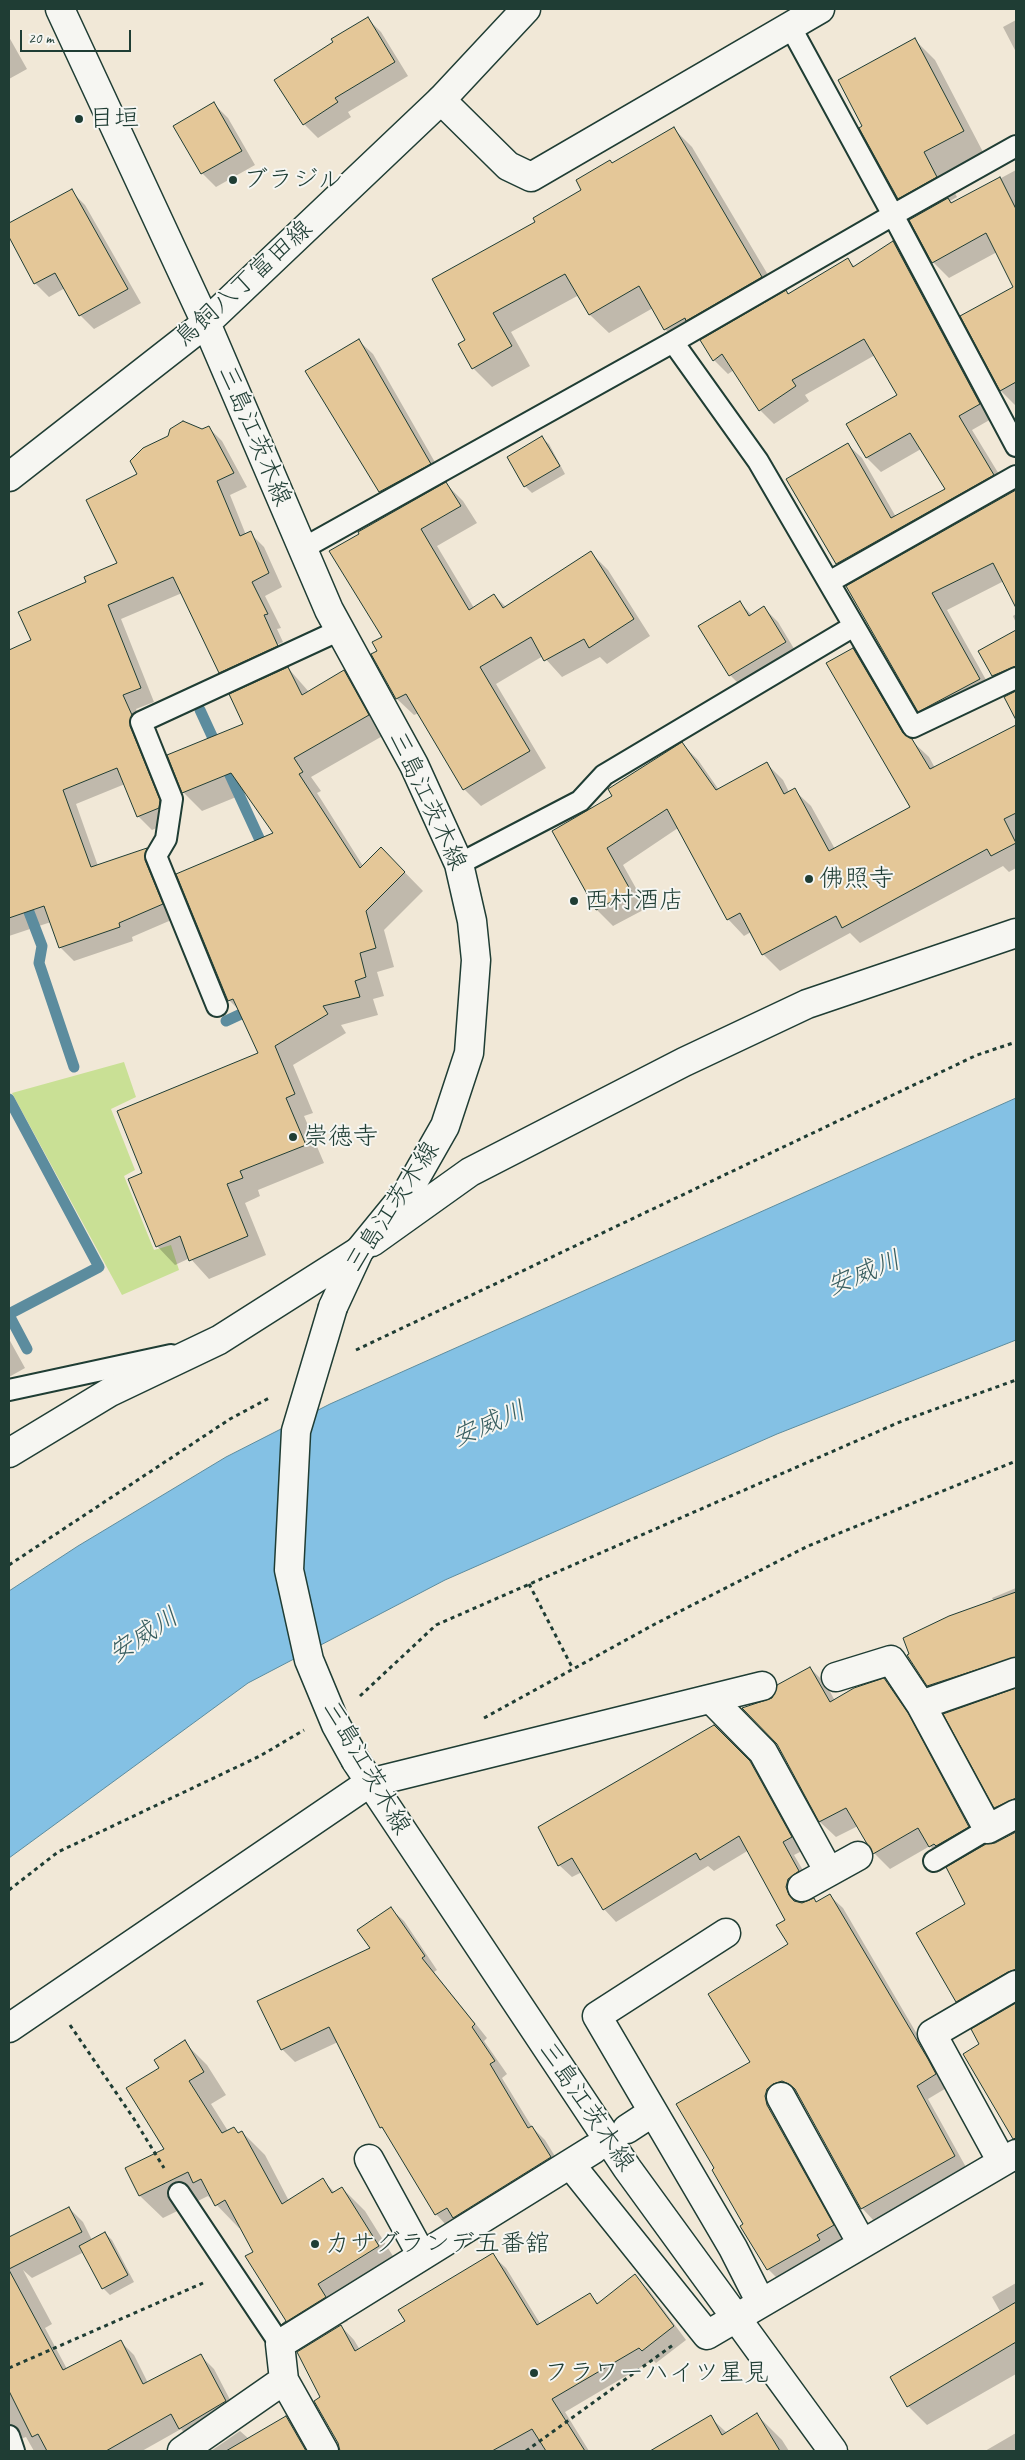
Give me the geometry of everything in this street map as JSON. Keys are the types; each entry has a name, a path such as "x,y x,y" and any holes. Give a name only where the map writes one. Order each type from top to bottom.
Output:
{"street":[{"name":"三島江茨木線","path":"60,9 206,323 302,549 340,630 414,765 459,864 472,921 476,960 469,1053 445,1126 408,1191 359,1251 333,1307 296,1431 289,1570 309,1660 336,1725 362,1772 627,2168 833,2451"},
{"name":"鳥飼八丁富田線","path":"9,477 206,323 441,100 526,9"},
{"path":"441,100 508,166 531,177 820,9"},
{"path":"9,1452 110,1392 220,1340 359,1251 470,1172 684,1062 807,1004 1016,933"},
{"path":"9,1445 37,1436"},
{"path":"836,1677 891,1660 922,1705 988,1829 1016,1814"},
{"path":"922,1705 1016,1672"},
{"path":"9,2028 362,1772 711,1699 762,1686"},
{"path":"711,1699 763,1752 829,1872"},
{"path":"802,1887 858,1856"},
{"path":"726,1933 597,2016 733,2248 761,2303"},
{"path":"570,2164 707,2335 1009,2158 932,2034 1016,1985"},
{"path":"781,2097 862,2244"},
{"path":"627,2129 653,2112"},
{"path":"324,2451 284,2380 280,2344 594,2149"},
{"path":"369,2159 422,2256"},
{"path":"182,2451 284,2380"}],"lane":[{"path":"790,26 1016,446"},
{"path":"302,549 674,342 1016,146"},
{"path":"674,342 758,461 914,727 1016,678"},
{"path":"828,582 1016,476"},
{"path":"459,864 580,801 604,775 854,626"},
{"path":"217,1006 156,856 166,839 172,799 141,722 340,630"},
{"path":"9,1390 202,1348"},
{"path":"934,1861 988,1829"},
{"path":"178,2193 280,2344"},
{"path":"9,2436 14,2451"}],"path":[{"path":"348,1355 977,1055 1016,1042"},
{"path":"352,1700 436,1625 902,1422 1016,1380"},
{"path":"9,1565 230,1419 272,1396"},
{"path":"483,1719 655,1624 808,1546 1016,1461"},
{"path":"529,1584 573,1669"},
{"path":"9,1890 58,1852 260,1756 311,1726"},
{"path":"51,1998 134,2119 178,2193"},
{"path":"9,2368 230,2270"},
{"path":"526,2451 700,2326"}],"green space":[{"path":"124,1062 136,1097 111,1109 135,1170 124,1176 154,1250 171,1245 179,1270 122,1295 12,1093"}],"water":[{"name":"安威川","path":"1016,1098 1016,1340 777,1434 445,1580 248,1683 9,1858 9,1591 78,1546 226,1457 330,1404"}],"building":[{"path":"368,17 395,62 335,98 338,102 303,125 274,80 333,42 331,39"},
{"path":"915,38 964,131 924,152 937,177 898,199 859,128 862,126 838,80"},
{"path":"214,102 242,151 201,174 173,126"},
{"path":"674,127 762,277 686,321 685,318 664,330 639,286 589,315 565,274 493,313 512,346 472,369 458,344 465,340 432,279 535,222 533,218 581,190 576,180 610,160 612,163"},
{"path":"1000,177 1016,209 1016,382 1000,391 960,316 1013,287 986,233 932,263 909,220 948,198 951,203"},
{"path":"72,189 128,289 79,316 55,273 34,284 9,237 9,223"},
{"path":"893,241 980,404 959,416 994,475 836,564 786,479 848,443 891,518 945,489 910,433 866,458 846,424 897,395 864,339 792,380 796,386 759,411 722,354 713,361 700,340 786,290 788,294 848,258 853,267"},
{"path":"359,339 431,464 379,492 305,371"},
{"path":"183,421 202,429 209,426 234,473 217,481 240,536 251,531 269,573 252,582 268,614 264,615 278,646 219,673 173,577 108,605 141,688 123,695 132,715 130,726 160,800 159,808 137,817 117,768 63,790 91,867 147,848 145,860 163,904 119,923 120,927 59,948 44,906 9,918 9,650 31,640 18,612 86,582 84,577 117,563 86,500 137,474 130,461 143,448 168,436 170,429"},
{"path":"542,436 560,466 524,487 507,457"},
{"path":"446,482 461,506 421,529 469,610 494,594 503,608 591,551 634,619 589,648 584,639 544,661 531,637 480,667 530,751 463,790 406,694 396,699 371,654 377,651 372,642 382,637 329,551 359,534 358,532"},
{"path":"1016,490 1016,608 993,563 932,593 980,679 918,712 846,586"},
{"path":"740,601 749,616 764,606 786,642 729,676 698,626"},
{"path":"1016,630 1016,666 992,676 978,651"},
{"path":"853,648 903,733 912,739 930,769 1016,725 1016,813 1004,819 1016,843 991,856 987,849 842,928 836,916 762,955 740,913 727,920 667,809 607,848 631,891 596,910 552,831 612,796 608,789 682,742 716,790 767,762 784,794 795,788 829,851 910,807 826,663"},
{"path":"288,667 302,695 344,670 369,715 294,758 303,772 299,774 360,868 381,847 405,872 366,911 376,948 360,953 366,977 355,981 360,997 323,1006 328,1014 275,1046 295,1094 286,1098 306,1145 240,1171 243,1178 227,1184 248,1236 189,1261 180,1236 156,1247 128,1179 142,1173 117,1111 258,1053 233,999 228,1001 176,874 273,833 231,773 182,793 167,755 243,724 229,694"},
{"path":"1016,691 1016,720 1004,697"},
{"path":"1016,1592 1016,1657 927,1686 907,1655 909,1654 903,1638 949,1616"},
{"path":"810,1667 830,1702 854,1688 884,1678 908,1713 969,1827 936,1846 934,1844 929,1847 918,1828 873,1854 846,1808 819,1822 777,1744 742,1708 772,1698 777,1685"},
{"path":"1016,1688 1016,1798 994,1808 943,1714"},
{"path":"714,1725 750,1761 792,1837 783,1842 799,1871 788,1879 786,1887 789,1895 794,1901 802,1903 814,1898 816,1902 830,1894 928,2059 936,2074 917,2086 955,2156 861,2209 795,2089 782,2081 773,2084 767,2089 765,2096 767,2105 834,2225 817,2235 820,2240 767,2270 740,2226 743,2224 712,2170 714,2168 676,2104 750,2062 708,1994 788,1944 776,1925 785,1920 739,1836 700,1860 696,1853 603,1910 572,1858 558,1866 538,1827"},
{"path":"1016,1832 1016,1969 956,2002 916,1933 965,1904 946,1867 986,1844 995,1843"},
{"path":"391,1907 425,1956 422,1958 475,2024 472,2027 495,2061 490,2064 528,2128 532,2126 551,2157 453,2218 447,2208 435,2215 382,2127 380,2128 329,2027 281,2050 257,2001 370,1948 357,1930"},
{"path":"1016,2003 1016,2138 1013,2139 963,2054 979,2044 971,2029"},
{"path":"185,2040 204,2072 189,2081 222,2133 234,2127 238,2133 242,2131 282,2204 323,2178 332,2193 342,2187 379,2246 318,2284 326,2297 281,2325 286,2321 245,2256 253,2252 225,2200 215,2206 201,2179 193,2183 188,2172 139,2196 125,2168 164,2149 126,2088 159,2068 154,2060"},
{"path":"69,2207 82,2232 9,2269 9,2237"},
{"path":"105,2232 128,2275 102,2289 79,2246"},
{"path":"493,2253 537,2325 590,2293 597,2304 635,2274 674,2326 642,2351 639,2348 552,2399 585,2451 546,2451 532,2429 492,2451 340,2451 338,2443 314,2401 320,2397 297,2352 341,2325 355,2351 405,2321 398,2310"},
{"path":"9,2270 63,2370 121,2340 143,2384 201,2354 226,2401 179,2429 171,2414 106,2451 47,2451 38,2434 32,2437 9,2391"},
{"path":"1016,2302 1016,2342 907,2407 890,2377"},
{"path":"757,2413 780,2451 650,2451 711,2415 722,2435"},
{"path":"286,2416 306,2451 226,2451"}],"waterway":[{"path":"200,710 265,851"},
{"path":"24,899 42,946 39,963 74,1067"},
{"path":"226,1021 254,1008"},
{"path":"9,1099 99,1267 9,1314"},
{"path":"9,1315 27,1349"}],"place":[{"name":"目垣","path":"79,119"},
{"name":"ブラジル","path":"233,180"},
{"name":"佛照寺","path":"809,879"},
{"name":"西村酒店","path":"574,901"},
{"name":"崇徳寺","path":"293,1137"},
{"name":"カサグランデ五番舘","path":"315,2244"},
{"name":"フラワーハイツ星見","path":"534,2373"}]}
